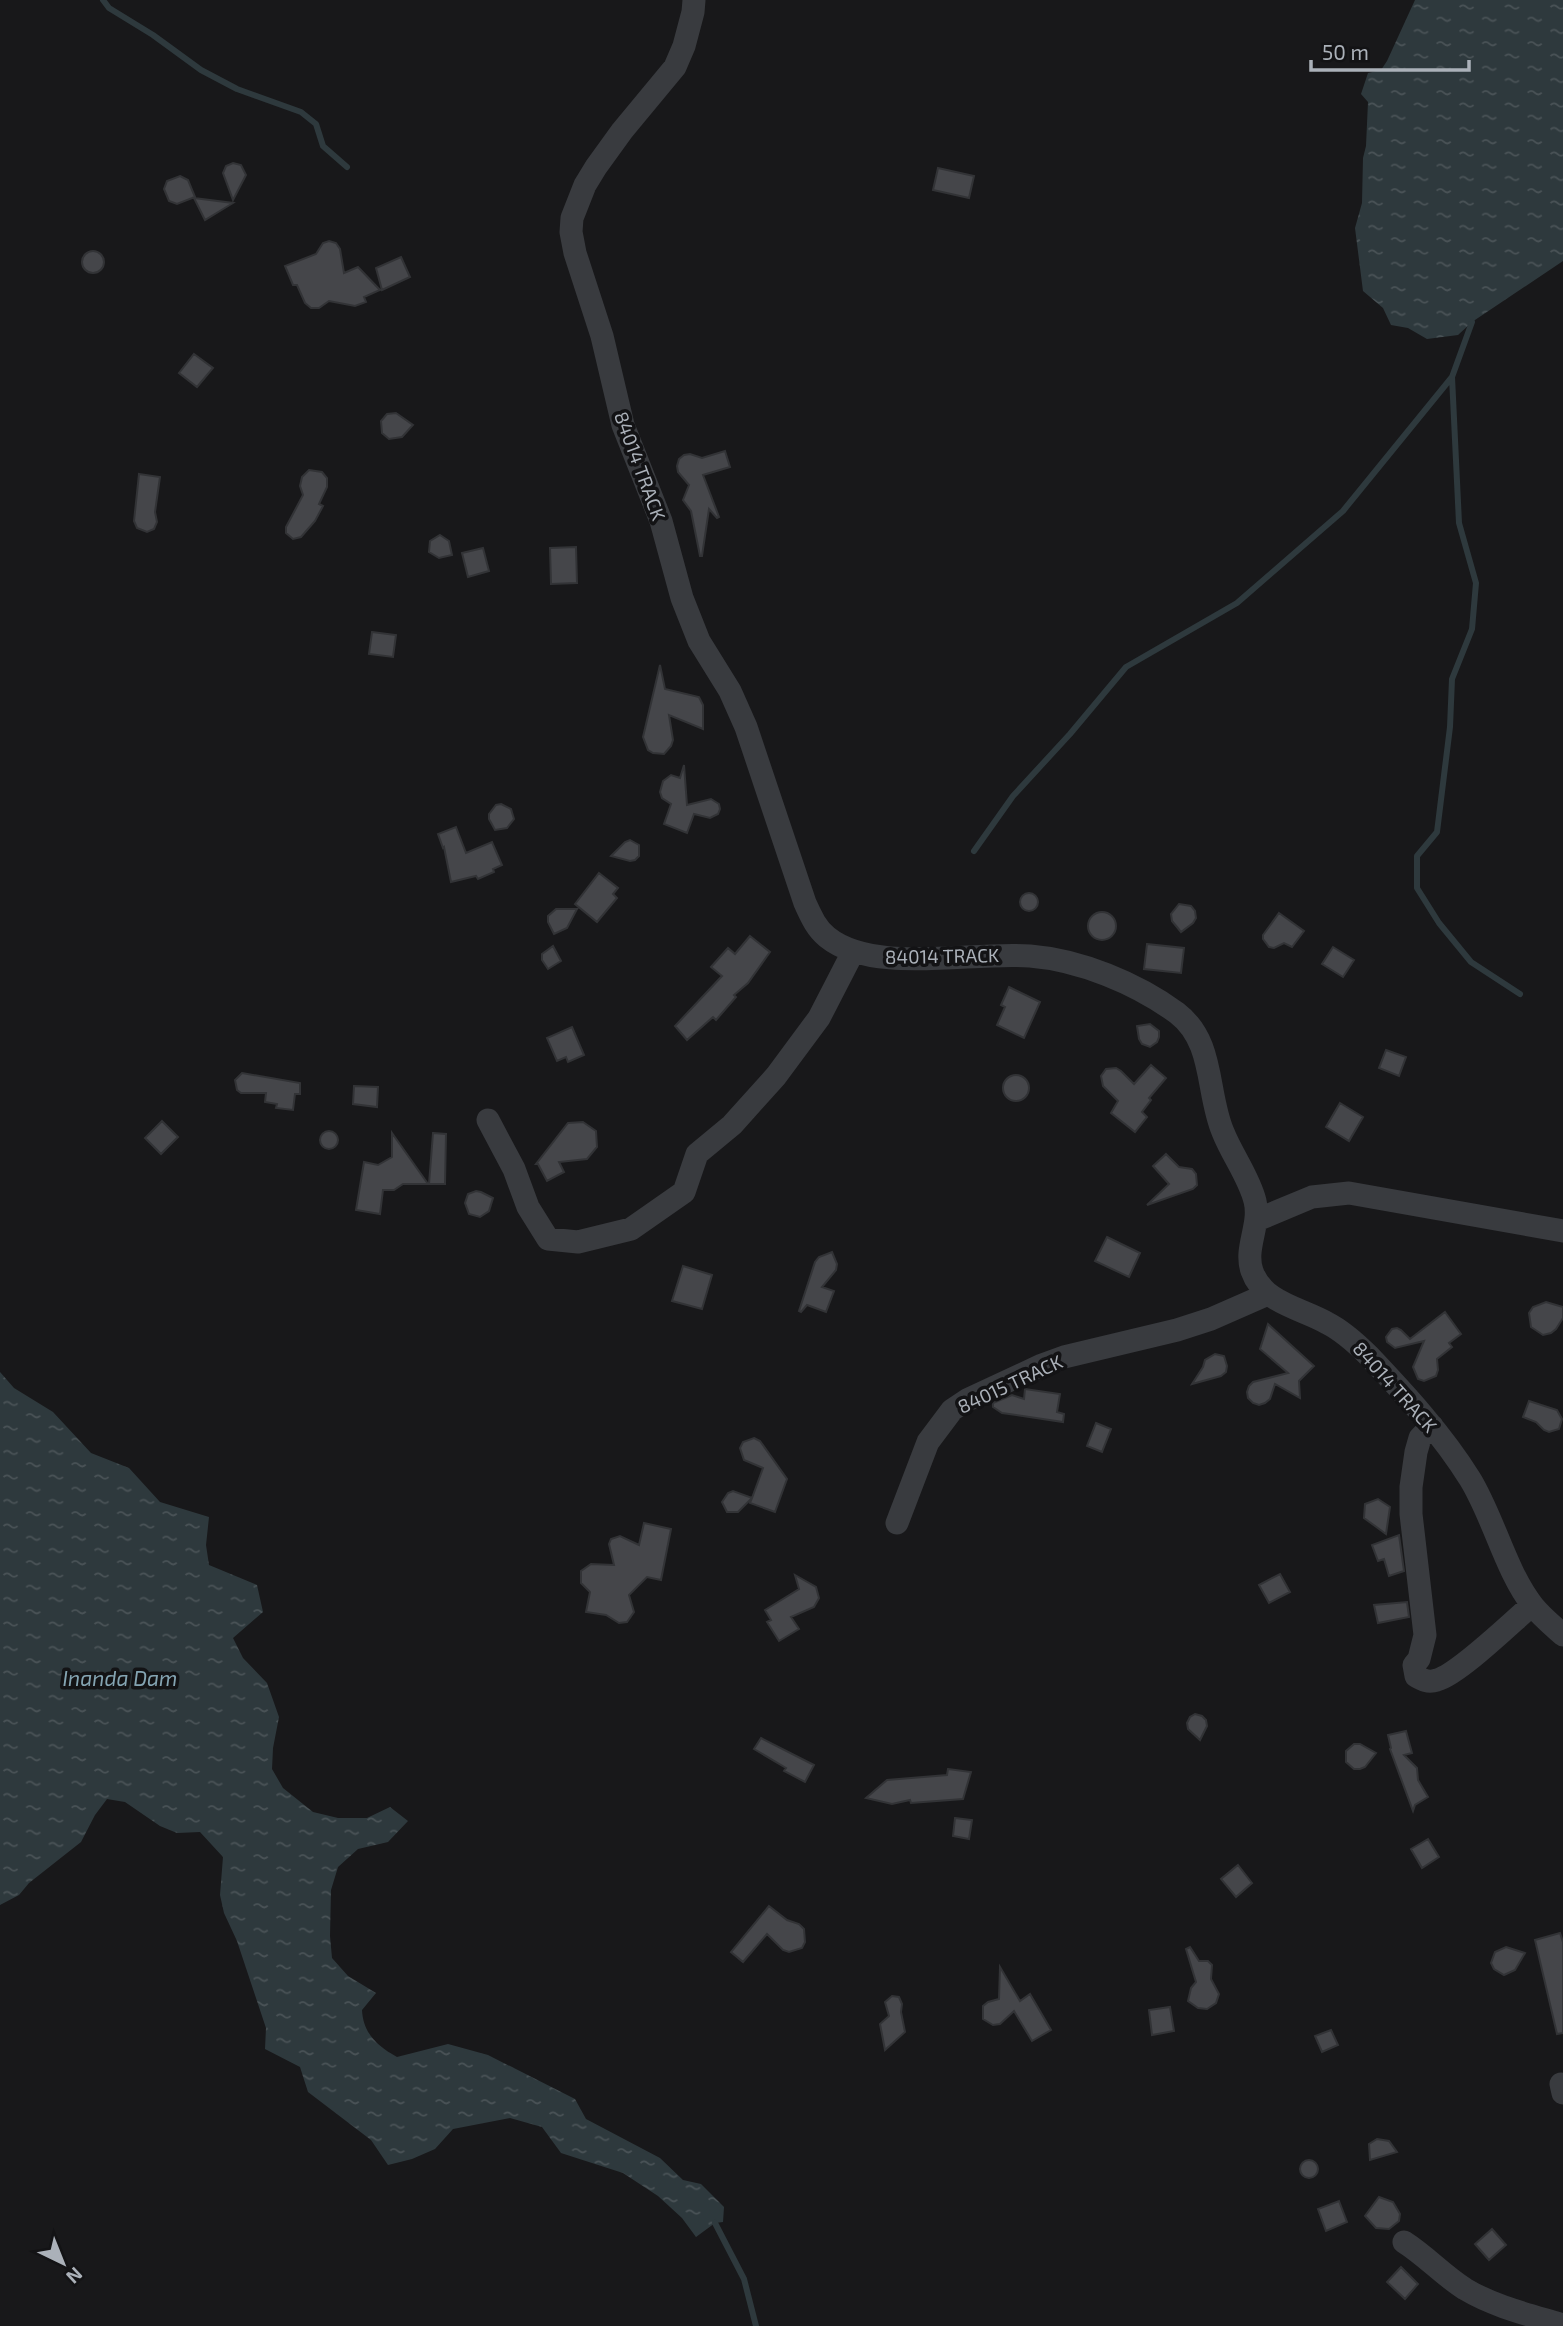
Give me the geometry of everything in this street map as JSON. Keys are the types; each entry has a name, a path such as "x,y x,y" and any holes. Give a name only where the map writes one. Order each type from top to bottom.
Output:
{"street":[{"name":"84014 TRACK","path":"694,0 694,12 675,67 622,131 585,185 572,218 571,232 575,253 602,336 623,425 661,521 682,598 699,641 730,691 746,727 805,903 815,925 838,945 853,952 878,957 942,958 994,954 1032,956 1095,971 1158,1001 1180,1015 1193,1030 1205,1051 1217,1116 1255,1201 1257,1220 1250,1260 1257,1282 1281,1303 1329,1323 1346,1335 1368,1355 1432,1426 1471,1482 1532,1605 1563,1635"},
{"path":"488,1119 514,1169 527,1207 548,1240 578,1242 631,1229 684,1192 697,1154 732,1125 776,1076 819,1018 853,952"},
{"path":"1257,1220 1312,1197 1349,1193 1563,1231"},
{"name":"84015 TRACK","path":"897,1523 928,1442 952,1410 967,1400 1042,1365 1177,1330 1268,1294"},
{"path":"1432,1426 1420,1440 1411,1487 1411,1514 1424,1635 1419,1658 1413,1665 1416,1676 1425,1681 1437,1680 1454,1671 1532,1605"},
{"path":"1404,2242 1463,2288 1481,2298 1563,2325"}],"water":[{"path":"1415,0 1563,0 1563,261 1472,322 1458,335 1427,339 1408,328 1391,325 1383,308 1363,291 1355,228 1362,203 1368,102 1361,94 1368,73 1381,70 1387,61"},
{"name":"Inanda Dam","path":"0,1372 14,1388 53,1412 91,1453 129,1468 160,1502 209,1517 206,1545 209,1565 257,1585 263,1612 233,1638 243,1658 267,1683 279,1717 272,1769 283,1788 313,1812 338,1818 367,1818 390,1807 408,1821 388,1842 358,1849 338,1867 331,1890 332,1958 348,1976 376,1993 362,2010 365,2025 372,2038 397,2057 448,2044 488,2055 575,2099 586,2119 660,2158 683,2180 701,2184 724,2207 723,2222 715,2223 696,2237 682,2218 658,2196 623,2173 561,2153 542,2127 510,2118 453,2129 435,2149 388,2165 371,2140 308,2092 300,2067 265,2049 266,2028 237,1941 224,1913 220,1895 223,1857 200,1832 177,1833 160,1826 125,1802 107,1799 81,1842 29,1883 19,1895 0,1905"}],"building":[{"path":"233,163 241,165 246,175 233,200 223,173 226,166"},
{"path":"938,168 974,176 969,198 933,190"},
{"path":"180,176 188,180 195,197 177,204 169,201 164,189 167,181"},
{"path":"194,198 233,203 205,220"},
{"path":"323,243 336,243 340,249 344,273 358,267 380,290 364,297 366,302 355,306 329,301 319,308 311,308 305,303 297,285 293,285 285,266 316,254"},
{"path":"93,251 101,254 104,262 101,270 93,273 85,270 82,262 85,254"},
{"path":"401,257 410,277 382,290 376,268"},
{"path":"194,354 213,368 197,387 179,373"},
{"path":"396,413 413,425 402,437 389,439 382,433 381,421 387,414"},
{"path":"725,451 730,467 703,475 719,517 709,509 700,556 691,511 683,500 689,485 678,472 677,466 684,455 702,458"},
{"path":"309,470 322,472 327,478 327,487 319,504 323,506 315,521 301,537 293,539 286,533 286,527 303,495 300,486 302,477"},
{"path":"139,474 160,477 155,512 157,522 154,529 147,532 137,528 134,521"},
{"path":"440,535 449,541 452,555 439,558 429,552 430,541"},
{"path":"576,547 577,583 551,584 550,548"},
{"path":"483,548 489,571 468,577 462,553"},
{"path":"372,632 396,635 393,657 369,654"},
{"path":"660,665 665,689 699,697 703,705 703,729 669,715 673,740 664,754 648,750 643,737"},
{"path":"684,765 687,805 711,799 719,804 720,809 718,814 710,818 694,814 687,833 664,824 671,804 662,798 660,792 663,781 671,775 680,778"},
{"path":"501,804 511,809 514,819 507,828 495,830 489,814 496,805"},
{"path":"456,827 466,853 492,842 502,865 478,879 476,876 451,882 444,847 438,834"},
{"path":"630,840 639,845 639,856 635,860 611,856 625,842"},
{"path":"599,873 618,888 613,894 617,898 597,922 575,904"},
{"path":"1029,893 1037,898 1038,902 1033,910 1029,911 1021,906 1020,902 1025,894"},
{"path":"1179,904 1191,906 1196,918 1181,932 1172,921 1171,914"},
{"path":"556,909 577,909 567,928 554,934 548,916"},
{"path":"1102,912 1112,916 1116,926 1112,936 1102,940 1092,936 1088,926 1092,916"},
{"path":"1279,913 1304,931 1292,947 1284,943 1274,948 1269,947 1263,939"},
{"path":"750,936 770,952 716,1020 713,1017 687,1040 675,1026 722,976 711,967 728,948 735,954"},
{"path":"1147,944 1184,948 1181,973 1144,969"},
{"path":"553,946 561,961 548,969 542,960 542,954"},
{"path":"1333,947 1354,960 1343,977 1322,964"},
{"path":"1009,987 1040,1002 1024,1038 997,1025 1005,1007 1001,1005"},
{"path":"1150,1024 1159,1031 1159,1037 1150,1047 1142,1044 1137,1026"},
{"path":"572,1027 584,1055 568,1062 566,1057 557,1061 547,1038"},
{"path":"1386,1050 1406,1057 1399,1076 1379,1068"},
{"path":"1151,1065 1166,1078 1149,1098 1151,1100 1142,1112 1147,1117 1135,1132 1111,1113 1118,1101 1103,1086 1101,1076 1106,1069 1116,1068 1134,1084"},
{"path":"242,1073 300,1083 300,1094 295,1094 293,1110 276,1108 277,1104 265,1102 266,1093 241,1093 237,1090 235,1080"},
{"path":"1016,1075 1025,1079 1029,1088 1025,1097 1016,1101 1007,1097 1003,1088 1007,1079"},
{"path":"354,1086 378,1087 377,1107 353,1104"},
{"path":"1340,1103 1363,1117 1349,1141 1326,1127"},
{"path":"162,1121 178,1137 161,1154 145,1138"},
{"path":"583,1122 596,1131 597,1147 587,1159 559,1162 564,1172 547,1181 536,1164 568,1123"},
{"path":"329,1131 335,1134 338,1140 335,1146 329,1149 323,1146 320,1140 323,1134"},
{"path":"392,1133 428,1184 403,1184 394,1190 383,1190 380,1214 356,1210 364,1162 378,1165 392,1157"},
{"path":"433,1133 446,1134 445,1184 429,1184"},
{"path":"1166,1154 1179,1167 1192,1169 1196,1174 1197,1185 1193,1189 1147,1205 1169,1184 1153,1166"},
{"path":"476,1191 493,1198 489,1211 480,1217 469,1214 465,1203 468,1194"},
{"path":"1107,1237 1140,1253 1129,1277 1095,1261"},
{"path":"832,1252 837,1264 836,1270 822,1287 834,1291 826,1312 807,1305 799,1311 815,1262 819,1257"},
{"path":"683,1266 712,1275 702,1309 672,1301"},
{"path":"1546,1302 1563,1307 1563,1318 1556,1329 1543,1335 1531,1327 1529,1313 1533,1307"},
{"path":"1445,1312 1461,1334 1449,1343 1452,1347 1437,1359 1436,1376 1424,1381 1418,1379 1413,1367 1424,1341 1395,1348 1387,1342 1386,1337 1392,1329 1397,1328 1410,1339"},
{"path":"1268,1324 1314,1366 1299,1381 1300,1398 1275,1384 1270,1399 1259,1405 1248,1398 1249,1386 1253,1382 1288,1373 1260,1349"},
{"path":"1215,1354 1224,1356 1226,1372 1221,1376 1192,1384 1205,1360"},
{"path":"1025,1389 1060,1394 1057,1412 1064,1414 1063,1422 1002,1413 993,1407 993,1403 1012,1395 1024,1399"},
{"path":"1529,1401 1557,1410 1562,1419 1559,1429 1549,1432 1536,1422 1523,1417"},
{"path":"1096,1423 1111,1429 1102,1452 1087,1446"},
{"path":"754,1438 760,1441 787,1479 775,1512 750,1503 763,1468 744,1460 740,1448 743,1442"},
{"path":"733,1491 752,1498 738,1512 727,1512 722,1502 728,1493"},
{"path":"1378,1499 1390,1507 1386,1534 1364,1518 1365,1504"},
{"path":"644,1523 671,1529 661,1580 647,1577 629,1595 634,1612 627,1622 619,1623 606,1615 586,1612 590,1592 581,1583 581,1571 591,1564 614,1565 609,1544 611,1539 620,1536 639,1545"},
{"path":"1399,1535 1404,1571 1389,1576 1384,1559 1378,1561 1372,1545"},
{"path":"1280,1574 1290,1592 1269,1603 1259,1585"},
{"path":"795,1575 816,1587 819,1598 814,1607 791,1617 799,1629 779,1641 767,1622 771,1620 765,1610 799,1589"},
{"path":"1407,1602 1409,1617 1378,1623 1374,1605"},
{"path":"1195,1714 1206,1720 1207,1726 1200,1740 1188,1729 1187,1723"},
{"path":"1406,1731 1412,1753 1404,1755 1417,1768 1418,1780 1428,1797 1415,1805 1413,1811 1390,1749 1388,1735"},
{"path":"761,1738 814,1765 805,1782 784,1771 786,1768 754,1749"},
{"path":"1354,1744 1360,1744 1376,1753 1365,1767 1360,1769 1354,1769 1346,1762 1346,1751"},
{"path":"948,1769 971,1772 963,1799 911,1803 910,1800 892,1804 866,1798 887,1780 947,1775"},
{"path":"955,1818 972,1820 969,1839 953,1836"},
{"path":"1428,1839 1439,1857 1422,1868 1411,1849"},
{"path":"1238,1865 1252,1883 1236,1897 1221,1879"},
{"path":"769,1906 804,1929 805,1942 802,1948 789,1952 783,1950 767,1934 743,1962 731,1952"},
{"path":"1560,1933 1563,1942 1563,2033 1557,2034 1535,1940"},
{"path":"1190,1947 1199,1961 1208,1961 1212,1965 1211,1979 1219,1994 1216,2003 1207,2009 1198,2008 1188,2001 1191,1988 1196,1982 1186,1949"},
{"path":"1506,1947 1525,1953 1515,1970 1504,1975 1494,1969 1491,1963 1495,1952"},
{"path":"1000,1967 1020,2001 1030,1994 1051,2030 1032,2041 1014,2011 1000,2024 993,2025 983,2019 983,2006 999,1999"},
{"path":"892,1996 899,1997 902,2004 905,2032 885,2050 880,2024 889,2016 885,2002"},
{"path":"1170,2007 1174,2031 1152,2035 1149,2010"},
{"path":"1331,2030 1338,2045 1322,2052 1315,2036"},
{"path":"1377,2139 1389,2141 1397,2152 1370,2160 1369,2144"},
{"path":"1309,2160 1315,2163 1318,2169 1315,2175 1309,2178 1303,2175 1300,2169 1303,2163"},
{"path":"1379,2197 1393,2202 1400,2214 1399,2221 1389,2229 1376,2228 1365,2216"},
{"path":"1339,2201 1347,2222 1326,2231 1318,2209"},
{"path":"1492,2229 1506,2245 1489,2260 1475,2244"},
{"path":"1401,2267 1418,2284 1405,2299 1387,2282"}],"waterway":[{"path":"103,0 109,8 153,35 201,70 237,89 301,112 316,124 323,146 347,167"},
{"path":"974,851 1013,796 1126,667 1237,603 1343,511 1452,377 1472,322"},
{"path":"1452,377 1459,523 1476,583 1472,629 1452,679 1450,727 1437,832 1417,856 1417,888 1439,923 1471,962 1520,994"},
{"path":"715,2223 744,2279 756,2326"}]}
